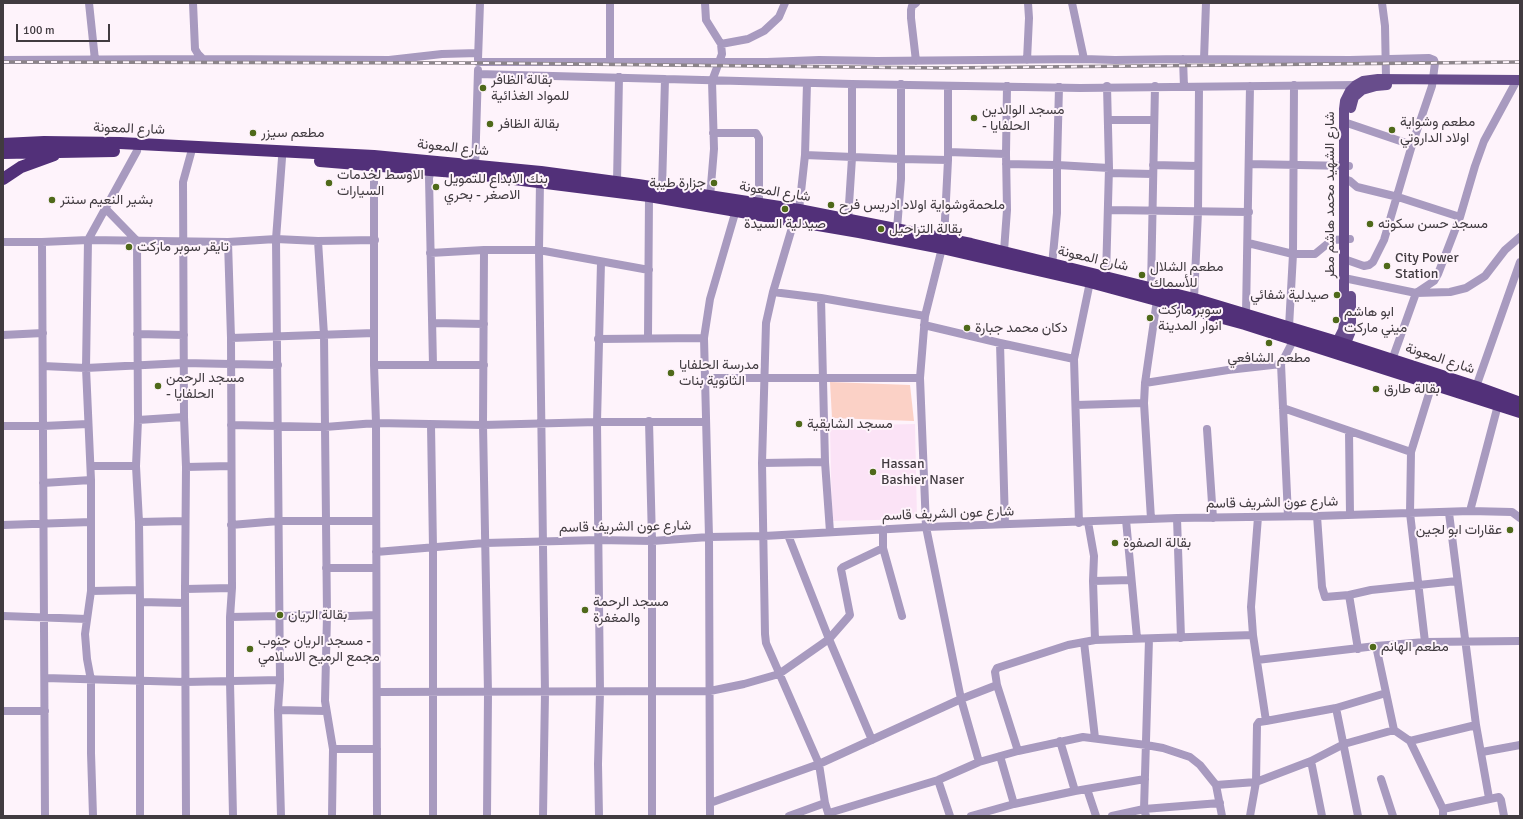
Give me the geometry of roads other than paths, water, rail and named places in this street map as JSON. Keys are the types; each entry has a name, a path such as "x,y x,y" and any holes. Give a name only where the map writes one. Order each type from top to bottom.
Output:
{"highway":[{"name":"شارع المعونة","path":"3,144 44,142 200,146 367,155 475,169 540,181 736,210 848,220 897,229 943,243 1157,300 1294,339 1392,360 1520,403"},
{"path":"3,179 21,167 64,151"},
{"name":"شارع المعونة","path":"3,153 137,151 282,158 374,164 431,170 475,169 541,172 758,204 796,215 943,243 1004,251 1052,265 1106,276 1194,298 1289,327 1432,384 1520,412"}],"main road":[{"path":"1359,87 1370,80 1386,78 1433,83"},
{"path":"1359,87 1433,83 1518,82"},
{"name":"شارع الشهيد محمد هاشم مطر","path":"1339,348 1351,331 1352,322 1347,279 1348,180 1346,101 1350,91 1359,87"}],"street":[{"path":"89,3 95,60"},
{"path":"193,3 196,49 198,54 203,59"},
{"path":"475,169 480,3"},
{"path":"610,3 610,62"},
{"path":"705,3 706,20 721,44 722,54 712,81 714,149 710,196"},
{"path":"721,44 748,39 764,31 779,17 785,3"},
{"path":"916,3 912,6 911,18 916,61"},
{"path":"1027,60 1030,18 1028,3"},
{"path":"1072,3 1084,59"},
{"path":"1204,59 1206,3"},
{"path":"1382,3 1385,26 1386,78"},
{"path":"3,60 389,60 442,54 478,53"},
{"path":"478,62 1429,58 1434,60 1433,83 1412,145 1398,197 1384,240 1373,262 1364,266 1347,260"},
{"path":"1183,59 1184,86"},
{"path":"478,74 948,86 1199,87 1294,85 1359,87"},
{"path":"617,182 619,77"},
{"path":"662,189 664,79"},
{"path":"1392,360 1416,293 1434,281 1438,274 1460,217 1484,141 1518,82"},
{"path":"807,83 805,155 796,215 766,317 762,463 765,634 766,643 819,764 825,803 829,814 938,780 979,762 1018,751 1083,737 1146,744 1190,757 1200,765 1216,785 1222,816"},
{"path":"848,220 852,158 852,84"},
{"path":"897,229 901,177 901,84"},
{"path":"1289,327 1293,254 1294,85"},
{"path":"948,86 948,156 943,243 925,316 920,378 926,527 961,699 979,762"},
{"path":"1004,251 1007,210 1007,86"},
{"path":"1106,276 1109,170 1107,86"},
{"path":"1151,288 1155,86"},
{"path":"1246,314 1249,212 1250,86"},
{"path":"1052,265 1057,213 1059,87"},
{"path":"1194,298 1198,212 1199,87"},
{"path":"1108,120 1154,120"},
{"path":"1347,122 1412,145"},
{"path":"713,133 756,133 759,138 758,204"},
{"path":"93,816 91,680 86,649 87,619 92,591 91,466 86,368 88,240 137,151"},
{"path":"186,816 186,468 184,418 183,182 191,153"},
{"path":"805,155 901,159 1006,154"},
{"path":"281,816 278,710 280,680 276,239 282,158"},
{"path":"374,164 377,816"},
{"path":"1006,164 1057,165 1153,174"},
{"path":"1249,164 1347,166"},
{"path":"1153,165 1198,166"},
{"path":"431,170 429,178 433,365"},
{"path":"1348,180 1357,187 1398,197 1460,217"},
{"path":"540,181 539,250 545,693 543,816"},
{"path":"648,338 649,196"},
{"path":"105,208 137,241 138,420 136,466 139,522 140,602 140,816"},
{"path":"710,816 709,537 704,338 710,299 736,210"},
{"path":"1108,210 1249,212"},
{"path":"1347,279 1416,293 1450,292 1466,288 1486,276 1505,250 1520,237"},
{"path":"3,242 88,240 183,240 228,242 276,239 318,241 375,240"},
{"path":"1248,243 1293,254 1315,254 1332,240 1347,239"},
{"path":"318,241 324,335 327,521 326,712 333,749 332,816"},
{"path":"42,242 46,816"},
{"path":"228,242 231,338 232,588 230,617 230,682 233,816"},
{"path":"430,253 484,250 539,250 648,270"},
{"path":"484,250 483,425 488,693 487,816"},
{"path":"599,816 598,764 600,692 597,422 601,262"},
{"path":"1476,387 1520,262"},
{"path":"1079,523 1074,360 1090,282"},
{"path":"773,292 821,298 925,316"},
{"path":"821,298 825,462 830,532"},
{"path":"1151,519 1144,403 1145,383 1157,300"},
{"path":"433,323 484,324"},
{"path":"924,325 1000,344 1074,360"},
{"path":"3,335 43,333"},
{"path":"231,338 374,333"},
{"path":"137,334 184,335"},
{"path":"598,339 704,338"},
{"path":"1288,516 1281,364 1294,339"},
{"path":"1000,344 1005,524"},
{"path":"43,366 86,368 184,363 278,365"},
{"path":"1145,383 1228,370 1281,364"},
{"path":"374,365 484,366"},
{"path":"706,378 920,378"},
{"path":"1425,642 1410,513 1410,452 1432,384"},
{"path":"1076,405 1144,403"},
{"path":"1470,511 1498,405"},
{"path":"1283,408 1410,452"},
{"path":"138,420 184,418"},
{"path":"231,425 326,427 376,424 483,425 649,421 705,422"},
{"path":"649,421 652,542 652,816"},
{"path":"3,426 88,424"},
{"path":"431,425 434,692 433,816"},
{"path":"1207,429 1213,518"},
{"path":"1349,431 1350,515"},
{"path":"762,463 825,462"},
{"path":"91,466 136,466"},
{"path":"186,468 231,466"},
{"path":"43,483 91,480"},
{"name":"شارع عون الشريف قاسم","path":"376,552 486,543 598,540 652,542 709,537 788,535 926,527 1079,523 1177,518 1449,513 1470,511 1512,512 1520,518"},
{"path":"1449,513 1476,725 1489,798"},
{"path":"1317,516 1322,587 1325,597 1349,595 1371,590 1457,581"},
{"path":"1258,517 1251,597 1253,635 1266,721"},
{"path":"1177,518 1181,638"},
{"path":"1126,520 1137,638"},
{"path":"139,522 185,521"},
{"path":"231,525 279,522 376,521"},
{"path":"3,525 91,522"},
{"path":"1088,522 1094,556 1093,581 1095,640"},
{"path":"883,529 883,548 902,616"},
{"path":"788,535 829,639 872,740"},
{"path":"377,692 545,693 710,691 744,684 779,674 829,639 850,615 841,569 883,548"},
{"path":"326,568 375,568"},
{"path":"1093,581 1131,580"},
{"path":"185,589 232,588"},
{"path":"92,591 139,590"},
{"path":"1349,595 1358,649"},
{"path":"140,602 185,602"},
{"path":"230,617 279,615 376,615"},
{"path":"3,616 87,619"},
{"path":"1018,751 997,685 997,668 1095,640 1253,635"},
{"path":"1145,812 1149,639"},
{"path":"1257,660 1376,646 1425,642 1520,641"},
{"path":"1084,642 1095,738"},
{"path":"1376,646 1394,730 1410,741 1443,813 1489,798 1499,797 1504,816"},
{"path":"45,678 185,682 280,680"},
{"path":"710,803 819,764 961,699 997,685"},
{"path":"1250,816 1256,782 1257,725 1259,722 1336,708 1386,694"},
{"path":"1336,708 1358,816"},
{"path":"3,711 45,710"},
{"path":"278,710 326,712"},
{"path":"1410,741 1476,725"},
{"path":"1216,785 1256,782 1311,761 1344,744 1394,730"},
{"path":"1060,741 1075,791"},
{"path":"1482,752 1520,745"},
{"path":"333,749 377,749"},
{"path":"1000,756 1014,804"},
{"path":"1311,761 1322,816"},
{"path":"971,816 1014,804 1145,778"},
{"path":"1381,779 1393,816"},
{"path":"938,780 950,816"},
{"path":"1087,789 1096,816"},
{"path":"1112,816 1220,802"},
{"path":"789,816 825,803"}],"railway":[{"path":"3,62 481,63 942,68 1520,62"}],"place":[{"name":"بقالة الظافر للمواد الغذائية","path":"483,88"},
{"name":"مسجد الوالدين - الحلفايا","path":"974,118"},
{"name":"بقالة الظافر","path":"490,124"},
{"name":"مطعم وشواية اولاد الداروتي","path":"1392,130"},
{"name":"مطعم سيزر","path":"253,133"},
{"name":"الاوسط لخدمات السيارات","path":"329,183"},
{"name":"جزارة طيبة","path":"714,183"},
{"name":"بنك الابداع للتمويل الاصغر - بحري","path":"436,187"},
{"name":"بشير النعيم سنتر","path":"52,200"},
{"name":"ملحمةوشواية اولاد ادريس فرح","path":"831,205"},
{"name":"صيدلية السيدة","path":"785,209"},
{"name":"مسجد حسن سكوته","path":"1370,224"},
{"name":"بقالة التراحيل","path":"881,229"},
{"name":"تايقر سوبر ماركت","path":"129,247"},
{"name":"City Power Station","path":"1387,266"},
{"name":"مطعم الشلال للأسماك","path":"1142,275"},
{"name":"صيدلية شفائي","path":"1337,295"},
{"name":"سوبر ماركت انوار المدينة","path":"1150,318"},
{"name":"ابو هاشم ميني ماركت","path":"1336,320"},
{"name":"دكان محمد جبارة","path":"967,328"},
{"name":"مطعم الشافعي","path":"1269,343"},
{"name":"مدرسة الحلفايا الثانوية بنات","path":"671,373"},
{"name":"مسجد الرحمن - الحلفايا","path":"158,386"},
{"name":"بقالة طارق","path":"1376,389"},
{"name":"مسجد الشايقية","path":"799,424"},
{"name":"Hassan Bashier Naser","path":"873,472"},
{"name":"عقارات ابو لجين","path":"1510,530"},
{"name":"بقالة الصفوة","path":"1115,543"},
{"name":"مسجد الرحمة والمغفرة","path":"585,610"},
{"name":"بقالة الريان","path":"280,615"},
{"name":"مطعم الهانم","path":"1373,647"},
{"name":"مسجد الريان جنوب - مجمع الرميح الاسلامي","path":"250,649"}]}
